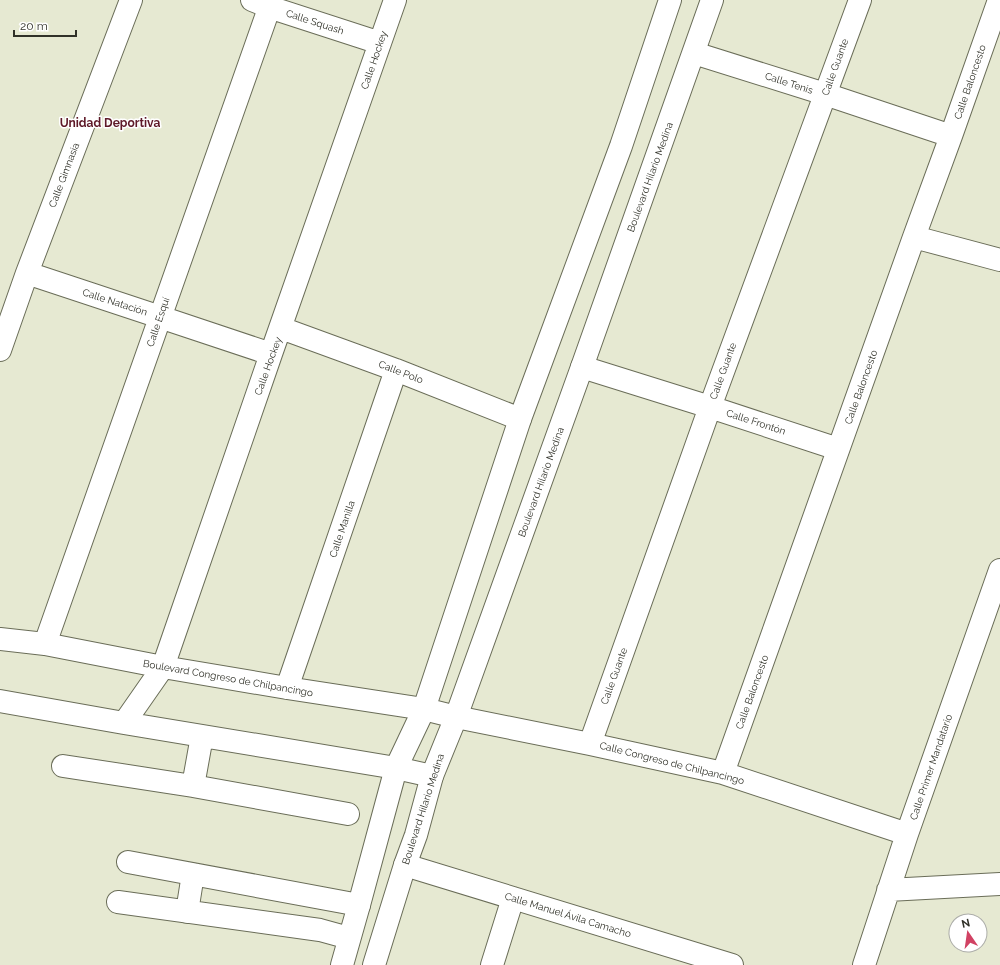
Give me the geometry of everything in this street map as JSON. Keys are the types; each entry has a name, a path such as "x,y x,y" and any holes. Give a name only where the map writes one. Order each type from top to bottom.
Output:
{"street":[{"name":"Calle Gimnasia","path":"0,350 27,273 131,0"},
{"name":"Calle Hockey","path":"124,723 163,667 395,0"},
{"path":"342,965 360,904 396,768 424,709 520,419 621,146 670,0"},
{"name":"Boulevard Hilario Medina","path":"374,965 405,865 416,835 432,776 456,717 712,0"},
{"name":"Calle Guante","path":"590,744 710,407 860,0"},
{"name":"Calle Baloncesto","path":"723,773 999,0"},
{"name":"Calle Squash","path":"264,2 380,43"},
{"name":"Calle Esquí","path":"44,644 160,317 264,2"},
{"name":"Calle Tenis","path":"694,53 825,94 951,136"},
{"path":"914,237 1000,260"},
{"name":"Calle Natación","path":"27,273 271,354"},
{"name":"Calle Polo","path":"281,328 396,370 520,419"},
{"name":"Calle Frontón","path":"582,367 838,449"},
{"name":"Calle Manilla","path":"288,688 396,370"},
{"name":"Calle Primer Mandatario","path":"864,965 907,834 1000,570"},
{"name":"Boulevard Congreso de Chilpancingo","path":"0,639 44,644 163,667 424,709 456,717"},
{"path":"1,704 396,768 432,776"},
{"name":"Calle Congreso de Chilpancingo","path":"456,717 723,773 907,834"},
{"path":"193,786 202,736"},
{"path":"63,766 193,786 348,814"},
{"path":"128,862 360,904"},
{"name":"Calle Manuel Ávila Camacho","path":"405,865 731,965"},
{"path":"187,912 193,874"},
{"path":"888,890 1000,884"},
{"path":"492,965 513,898"},
{"path":"118,902 320,930 349,938"}],"district":[{"name":"Unidad Deportiva","path":"110,123"}]}
